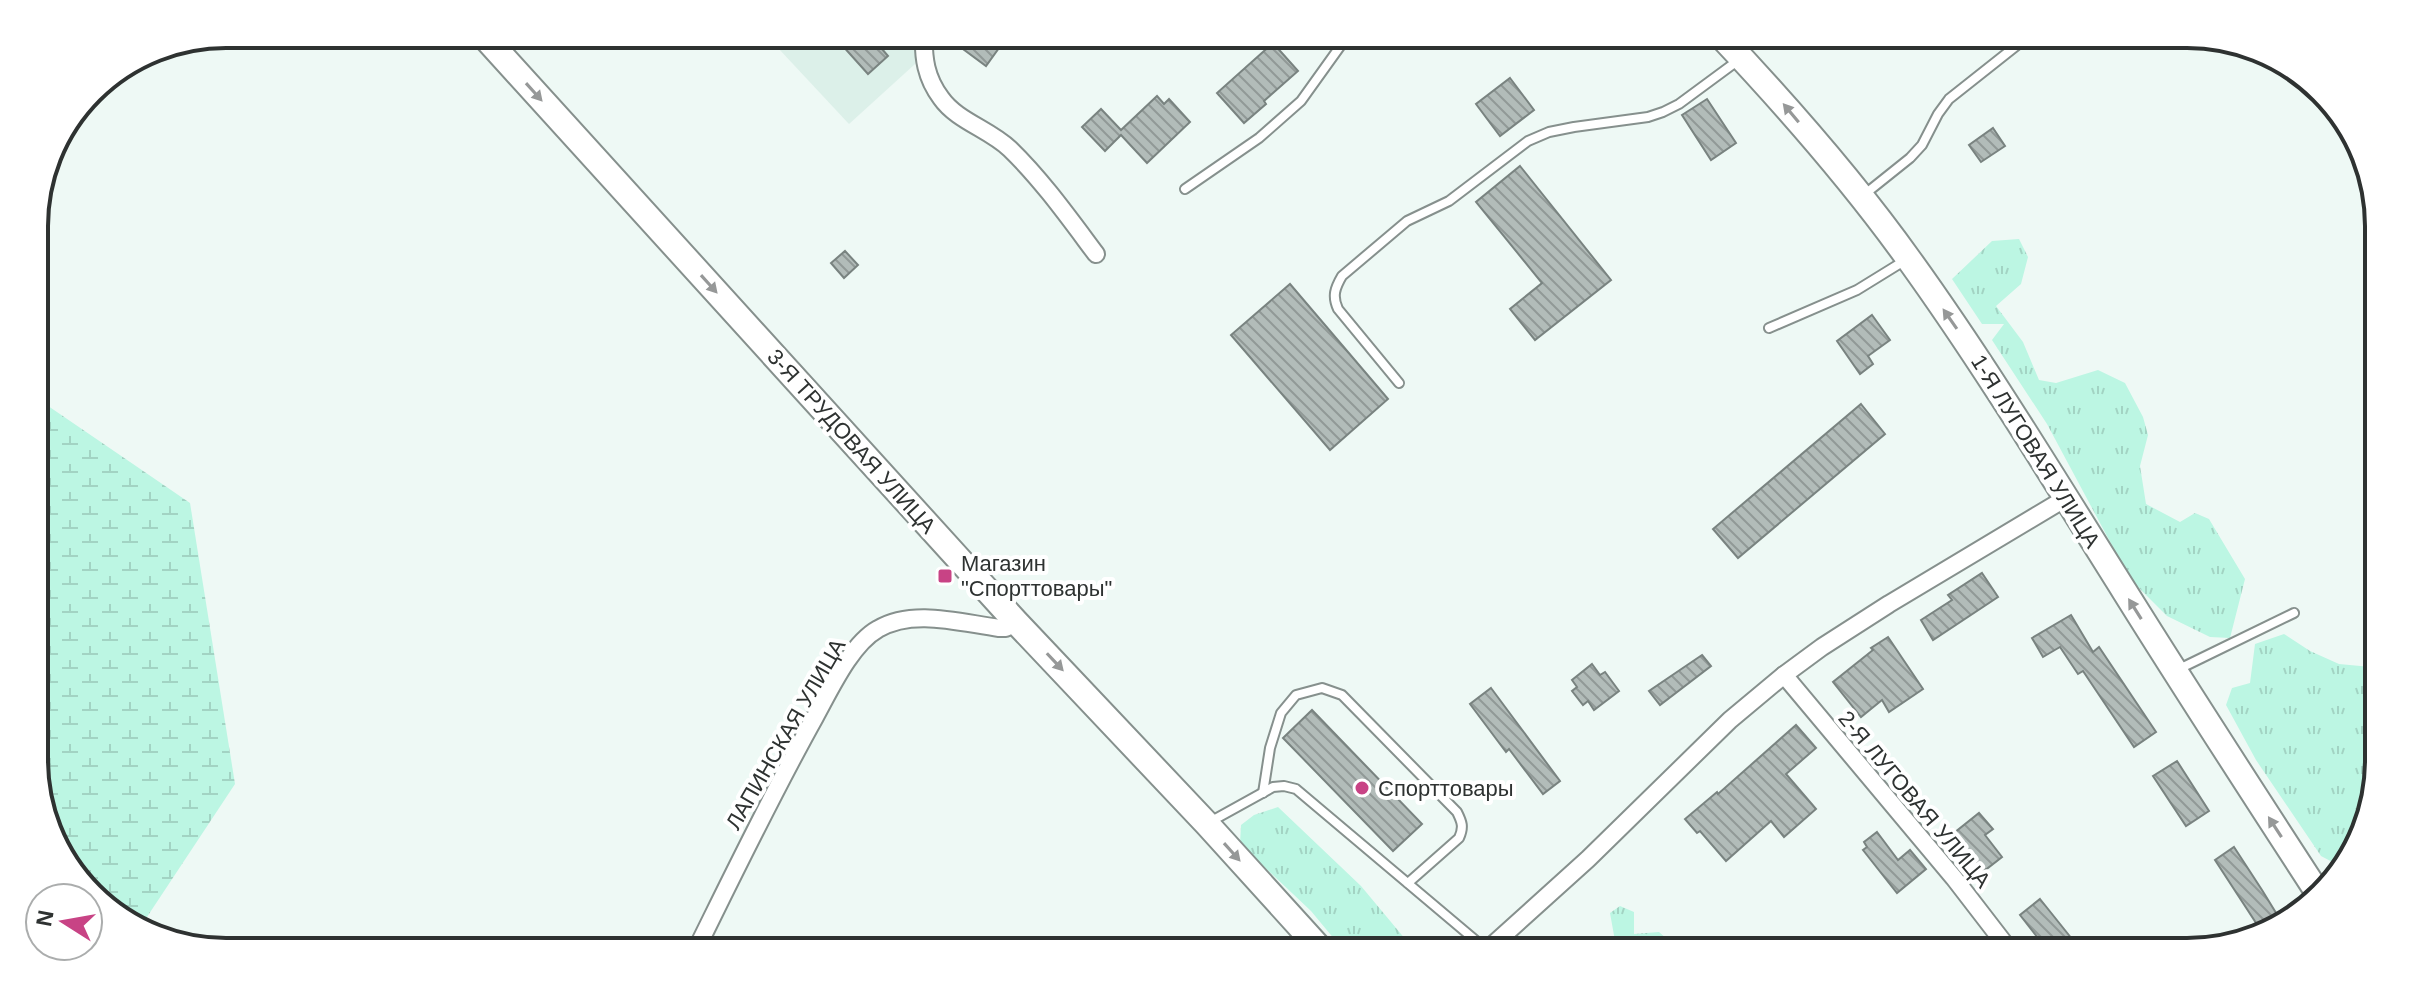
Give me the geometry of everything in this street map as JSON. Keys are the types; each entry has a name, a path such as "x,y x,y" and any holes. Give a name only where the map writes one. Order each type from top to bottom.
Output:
{"street":[{"name":"3-Я ТРУДОВАЯ УЛИЦА","path":"502,48 1016,622 1310,938"},
{"path":"925,48 926,69 943,102 1009,148 1096,254"},
{"name":"1-Я ЛУГОВАЯ УЛИЦА","path":"1732,48 1771,88 1908,259 2001,394 2174,671 2313,886"},
{"path":"1500,938 1588,859 1730,720 1784,675 1889,604 2066,498"},
{"name":"ЛАПИНСКАЯ УЛИЦА","path":"702,938 776,786 833,685 861,644 880,627 911,618 999,628 1016,622"},
{"name":"2-Я ЛУГОВАЯ УЛИЦА","path":"1784,675 1954,878 2000,938"}],"lane":[{"path":"1185,189 1259,138 1301,101 1339,48"},
{"path":"1861,197 1922,145 1949,99 2013,48"},
{"path":"1399,383 1338,309 1334,300 1335,288 1342,276 1407,221 1449,201 1528,141 1549,132 1663,112 1679,104 1742,58"},
{"path":"1769,328 1857,290 1908,259"},
{"path":"2174,671 2294,613"},
{"path":"1263,793 1270,748 1281,713 1296,695 1322,688 1342,695 1457,812 1462,821 1463,830 1459,838 1408,883"},
{"path":"1207,824 1273,787 1296,789 1471,938"}],"shaded area":[{"path":"778,48 916,48 915,64 849,124"}],"green space":[{"path":"2019,239 2028,257 2021,284 1996,306 2023,342 2039,380 2056,383 2098,370 2125,383 2143,417 2148,435 2140,466 2146,504 2180,522 2195,513 2209,519 2245,579 2230,638 2210,637 2167,616 2130,579 2047,424 1992,340 2004,324 1982,324 1952,279 1992,241"},
{"path":"48,406 190,503 235,784 146,919 109,894 104,889 104,882 97,882 78,859 66,839 51,795 48,772"},
{"path":"2284,634 2310,651 2339,664 2365,666 2363,783 2356,817 2332,862 2321,856 2256,760 2226,705 2232,688 2250,683 2255,644"},
{"path":"1278,807 1361,886 1404,938 1333,938 1311,911 1240,844 1241,825 1254,815"},
{"path":"1620,906 1634,912 1634,934 1659,932 1666,938 1614,938 1610,913"}],"building":[{"path":"845,48 881,48 888,56 868,74"},
{"path":"964,48 999,48 986,66"},
{"path":"1267,48 1277,48 1298,71 1244,123 1217,93"},
{"path":"1510,78 1534,110 1500,136 1476,104"},
{"path":"1157,96 1164,104 1169,99 1190,122 1147,163 1121,135 1105,151 1082,127 1101,109 1121,130"},
{"path":"1707,99 1736,143 1711,160 1682,115"},
{"path":"1993,128 2005,146 1981,162 1969,145"},
{"path":"1520,166 1611,280 1535,340 1510,309 1542,283 1476,202"},
{"path":"845,251 858,265 844,278 831,263"},
{"path":"1290,284 1388,399 1330,450 1231,335"},
{"path":"1872,315 1890,340 1868,356 1873,364 1860,374 1837,341"},
{"path":"1861,404 1885,434 1738,558 1713,529"},
{"path":"1982,573 1998,597 1933,640 1921,620 1952,600 1948,595"},
{"path":"2071,615 2093,652 2099,647 2156,732 2134,747 2083,671 2078,674 2060,647 2043,657 2032,638"},
{"path":"1888,637 1923,689 1889,712 1882,700 1861,717 1833,682"},
{"path":"1702,655 1711,666 1660,705 1649,691"},
{"path":"1592,664 1600,675 1605,672 1619,691 1594,710 1588,701 1583,705 1572,691 1577,687 1572,680"},
{"path":"1491,688 1560,781 1543,794 1470,704"},
{"path":"1312,710 1422,824 1393,851 1283,738"},
{"path":"1796,725 1816,748 1786,774 1816,809 1784,837 1771,821 1726,861 1685,819"},
{"path":"2177,761 2209,811 2186,826 2153,776"},
{"path":"1979,813 1993,829 1985,835 2002,857 1984,871 1954,833"},
{"path":"1877,832 1898,860 1910,850 1926,869 1897,893 1863,850 1867,847 1864,842"},
{"path":"2234,847 2276,914 2256,923 2215,860"},
{"path":"2040,899 2071,938 2038,938 2020,915"}],"place":[{"name":"Магазин \"Спорттовары\"","path":"945,576"},
{"name":"Спорттовары","path":"1362,788"}]}
